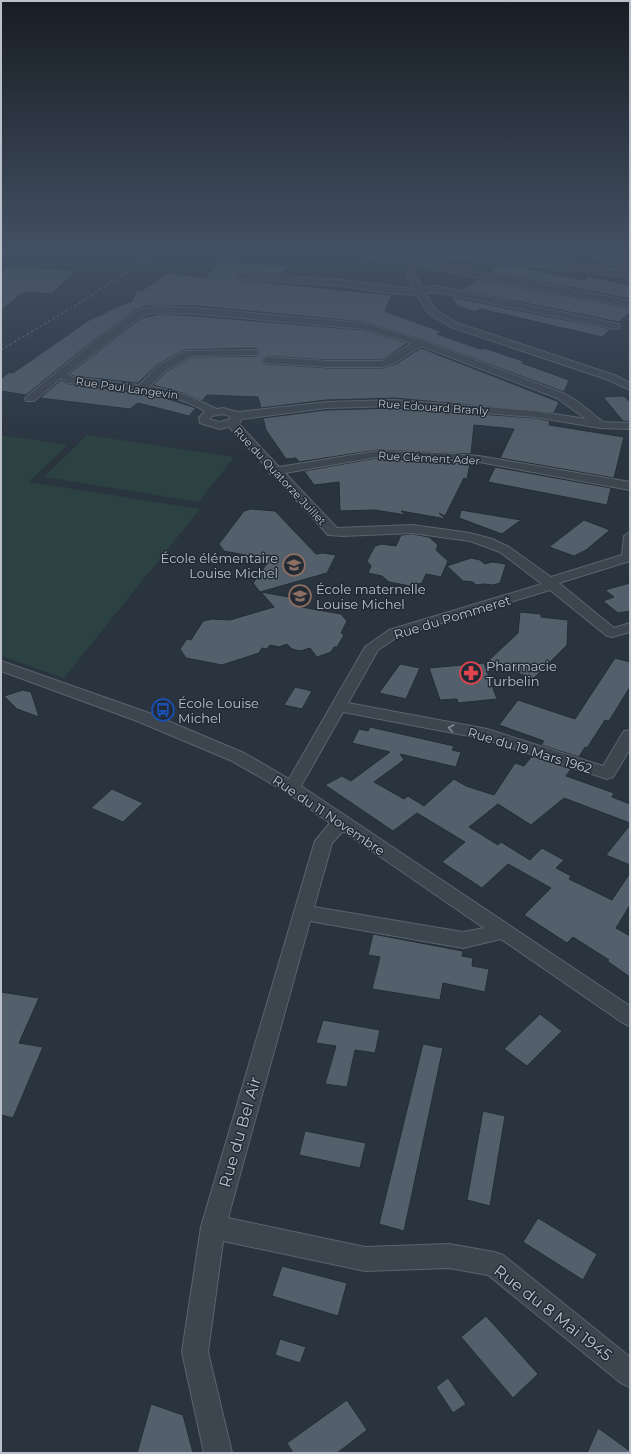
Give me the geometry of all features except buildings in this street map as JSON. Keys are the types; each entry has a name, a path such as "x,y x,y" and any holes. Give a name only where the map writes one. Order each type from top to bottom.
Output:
{"street":[{"path":"30,399 114,332 133,320"},
{"path":"295,320 364,326 421,343 561,396 573,403 600,425"},
{"path":"445,320 454,325 610,377 630,387"},
{"path":"586,320 616,326"},
{"path":"267,360 328,364 382,364 389,363 401,353 421,343"},
{"path":"141,389 162,368 190,353 253,353"},
{"name":"Rue Paul Langevin","path":"62,373 68,380 141,389 185,397 215,412 229,412 234,420"},
{"name":"Rue Edouard Branly","path":"234,420 326,405 395,403 535,414 600,425 630,426"},
{"name":"Rue du Quatorze Juillet","path":"234,420 274,471 333,532 344,533 364,530 410,529 437,532 487,542 511,554 531,567 551,584"},
{"name":"Rue Clément Ader","path":"274,471 377,454 440,456 479,459 630,486"},
{"name":"Rue du Pommeret","path":"292,788 372,647 394,633 551,584 628,557 630,536"},
{"path":"551,584 612,633 629,629"},
{"name":"Rue du 11 Novembre","path":"1,666 143,717 238,757 292,788 630,1017"},
{"name":"Rue du 19 Mars 1962","path":"338,706 487,734 608,773 630,735"},
{"name":"Rue du Bel Air","path":"218,1453 195,1352 213,1227 324,841 341,822"},
{"path":"304,913 463,940 504,931"},
{"name":"Rue du 8 Mai 1945","path":"213,1227 365,1259 449,1256 494,1264 630,1374"}],"green space":[{"path":"1,435 67,445 29,482 200,509 64,678 1,656"},
{"path":"87,435 234,457 199,502 44,477"}],"railway":[{"path":"1,350 51,320"}],"place":[{"name":"École élémentaire Louise Michel","path":"294,565"},
{"name":"École maternelle Louise Michel","path":"300,596"},
{"name":"Pharmacie Turbelin","path":"471,673"},
{"name":"École Louise Michel","path":"163,710"}]}
